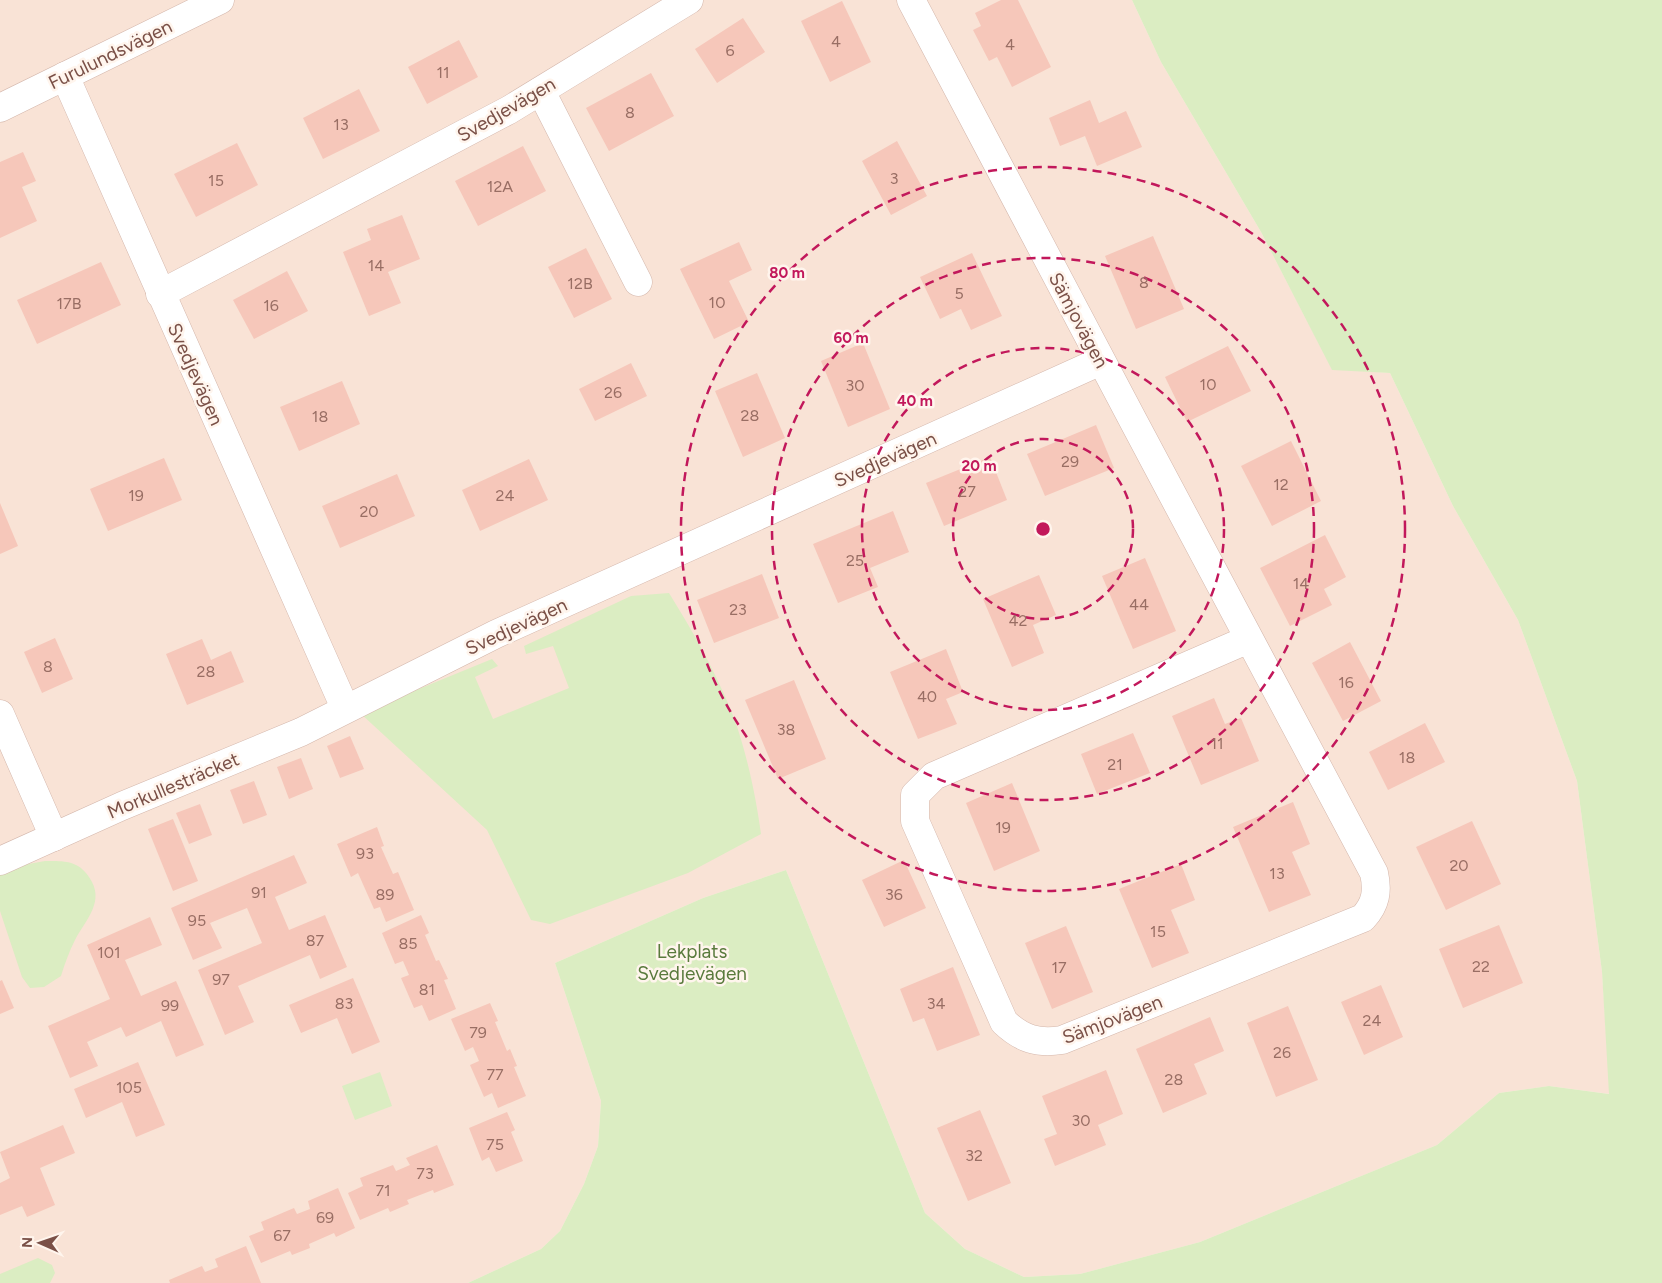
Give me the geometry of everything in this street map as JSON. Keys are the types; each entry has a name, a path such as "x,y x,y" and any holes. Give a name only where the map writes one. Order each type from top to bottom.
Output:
{"street":[{"name":"Furulundsvägen","path":"0,108 220,0"},
{"name":"Svedjevägen","path":"160,294 509,110 689,0"},
{"name":"Sämjovägen","path":"911,0 1101,361 1250,639 1374,873 1377,886 1370,910 1363,918 1062,1040 1046,1042 1031,1040 1016,1033 1004,1022 915,821 915,795 934,776 1250,639"},
{"name":"Svedjevägen","path":"65,76 345,708 496,634 1101,361"},
{"path":"541,91 638,282"},
{"name":"Morkullesträcket","path":"0,861 122,806 301,732 345,708"},
{"path":"0,714 54,837"}],"shaded area":[{"path":"0,0 1132,0 1161,62 1261,232 1332,369 1390,373 1453,506 1518,620 1577,781 1602,972 1610,1094 1549,1086 1499,1093 1437,1145 1200,1242 1080,1274 1024,1277 965,1249 925,1213 786,870 703,898 555,963 601,1101 598,1146 584,1184 560,1231 541,1249 468,1283 0,1283"}],"green space":[{"name":"Lekplats Svedjevägen","path":"1132,0 1662,0 1662,1283 468,1283 541,1249 560,1231 584,1184 598,1146 601,1101 555,963 703,898 786,870 925,1213 965,1249 1024,1277 1080,1274 1200,1242 1437,1145 1499,1093 1549,1086 1609,1094 1602,972 1577,781 1518,620 1453,506 1390,373 1332,370 1261,232 1161,62"},
{"path":"669,593 709,663 735,722 749,770 761,834 688,873 550,924 531,920 487,830 360,713 492,659 498,666 475,677 493,719 569,688 553,646 526,654 524,646 631,596"},
{"path":"45,861 70,863 80,867 89,877 96,894 92,910 73,944 61,976 44,987 30,988 22,977 0,911 0,875 23,865"},
{"path":"380,1072 392,1106 355,1120 342,1086"},
{"path":"38,1258 52,1265 55,1273 50,1283 0,1283 0,1274"}],"building":[{"path":"1001,0 1018,0 1051,67 1012,87 997,57 989,61 973,30 981,26 975,13"},
{"path":"842,1 871,62 830,82 801,21"},
{"path":"743,18 765,52 717,83 695,49"},
{"path":"459,40 478,77 427,104 408,67"},
{"path":"651,73 674,116 609,151 586,108"},
{"path":"359,89 380,131 323,159 303,118"},
{"path":"1090,100 1099,123 1126,111 1142,147 1097,166 1085,136 1060,146 1049,118"},
{"path":"897,141 927,196 891,215 862,161"},
{"path":"237,143 258,185 196,217 174,174"},
{"path":"523,146 546,191 478,226 455,181"},
{"path":"23,152 36,181 22,187 37,221 0,238 0,162"},
{"path":"402,215 420,259 388,272 401,303 369,316 343,252 371,240 367,229"},
{"path":"1153,236 1184,309 1136,329 1105,256"},
{"path":"739,242 752,270 729,281 749,322 714,339 680,269"},
{"path":"586,248 612,299 574,318 548,267"},
{"path":"972,253 1002,316 971,330 961,309 940,319 920,277"},
{"path":"101,262 121,305 37,344 17,300"},
{"path":"287,271 308,311 254,339 233,300"},
{"path":"863,343 890,409 848,427 821,361"},
{"path":"1228,346 1251,391 1187,422 1165,377"},
{"path":"631,363 647,396 595,421 579,389"},
{"path":"757,373 785,438 743,457 715,391"},
{"path":"342,381 360,424 299,451 280,407"},
{"path":"1096,425 1114,468 1045,496 1027,454"},
{"path":"1291,441 1321,501 1272,526 1241,466"},
{"path":"990,457 1007,500 944,526 926,483"},
{"path":"164,458 182,500 108,531 90,489"},
{"path":"529,459 548,500 480,531 462,490"},
{"path":"397,474 415,516 340,548 322,506"},
{"path":"0,503 18,546 0,554"},
{"path":"893,511 909,552 870,568 878,587 838,603 813,544"},
{"path":"1325,535 1346,577 1324,589 1332,605 1290,626 1260,568"},
{"path":"1145,558 1176,631 1133,649 1102,576"},
{"path":"762,574 779,618 714,643 697,600"},
{"path":"1039,575 1056,615 1033,625 1044,653 1012,667 983,599"},
{"path":"55,638 73,679 42,693 24,652"},
{"path":"202,639 211,660 231,651 244,682 187,705 166,654"},
{"path":"1350,642 1381,701 1343,721 1312,663"},
{"path":"946,649 963,692 946,699 957,724 918,739 890,672"},
{"path":"794,680 826,759 778,779 745,700"},
{"path":"1214,698 1225,724 1241,718 1259,761 1201,785 1172,716"},
{"path":"1425,723 1445,762 1388,790 1369,752"},
{"path":"1133,733 1150,773 1097,794 1081,754"},
{"path":"350,736 364,769 340,778 327,746"},
{"path":"301,758 313,789 289,799 277,767"},
{"path":"254,781 267,815 243,824 230,790"},
{"path":"1012,783 1040,851 994,871 966,803"},
{"path":"1293,802 1310,844 1292,852 1311,895 1269,912 1233,827"},
{"path":"200,804 212,835 189,844 176,813"},
{"path":"173,819 198,881 173,891 148,829"},
{"path":"1472,821 1501,884 1446,910 1416,847"},
{"path":"377,827 384,846 381,847 393,874 398,872 414,910 386,922 380,907 374,909 358,873 351,877 337,844"},
{"path":"294,855 307,883 275,897 289,930 325,915 347,967 320,979 310,955 238,986 254,1022 225,1035 198,970 262,943 247,908 210,923 222,948 193,960 171,908"},
{"path":"904,860 926,908 884,927 862,880"},
{"path":"1181,864 1195,900 1171,910 1189,953 1152,968 1119,889"},
{"path":"421,915 429,933 425,935 436,961 439,960 448,979 444,980 456,1009 429,1021 422,1005 414,1008 401,978 409,975 403,961 395,964 382,933"},
{"path":"150,917 162,945 125,960 141,996 176,981 204,1045 176,1057 161,1021 126,1037 121,1027 87,1042 98,1066 70,1078 48,1026 110,999 87,945"},
{"path":"1499,925 1523,983 1463,1008 1439,949"},
{"path":"1066,926 1093,992 1052,1009 1025,943"},
{"path":"953,967 980,1035 937,1051 924,1018 913,1022 900,989"},
{"path":"353,978 380,1042 352,1054 337,1018 301,1033 289,1005"},
{"path":"2,980 14,1008 0,1014 0,981"},
{"path":"1381,985 1403,1037 1364,1055 1341,1002"},
{"path":"490,1003 498,1021 495,1022 507,1051 510,1049 517,1066 514,1067 526,1096 498,1108 492,1093 484,1097 470,1065 479,1061 473,1047 465,1051 451,1019"},
{"path":"1288,1006 1318,1080 1276,1097 1247,1023"},
{"path":"1210,1017 1224,1051 1194,1064 1207,1094 1163,1113 1136,1049"},
{"path":"138,1062 165,1125 136,1137 122,1102 86,1118 74,1089"},
{"path":"1106,1070 1123,1114 1098,1125 1106,1145 1055,1166 1044,1139 1057,1134 1042,1096"},
{"path":"980,1110 1011,1183 968,1201 937,1128"},
{"path":"507,1112 515,1130 511,1132 523,1161 496,1172 489,1157 482,1161 469,1128"},
{"path":"63,1125 75,1153 40,1168 55,1205 27,1217 22,1206 0,1215 0,1183 10,1178 0,1152"},
{"path":"437,1145 454,1185 434,1193 433,1190 407,1200 409,1204 390,1212 388,1208 360,1220 348,1193 363,1186 360,1178 393,1165 396,1171 410,1165 406,1158"},
{"path":"338,1188 355,1228 336,1237 334,1233 309,1244 310,1248 292,1255 290,1251 261,1263 249,1236 264,1230 261,1222 294,1208 297,1214 310,1209 308,1201"},
{"path":"246,1246 261,1283 170,1283 169,1280 202,1266 205,1272 218,1267 215,1259"}]}
